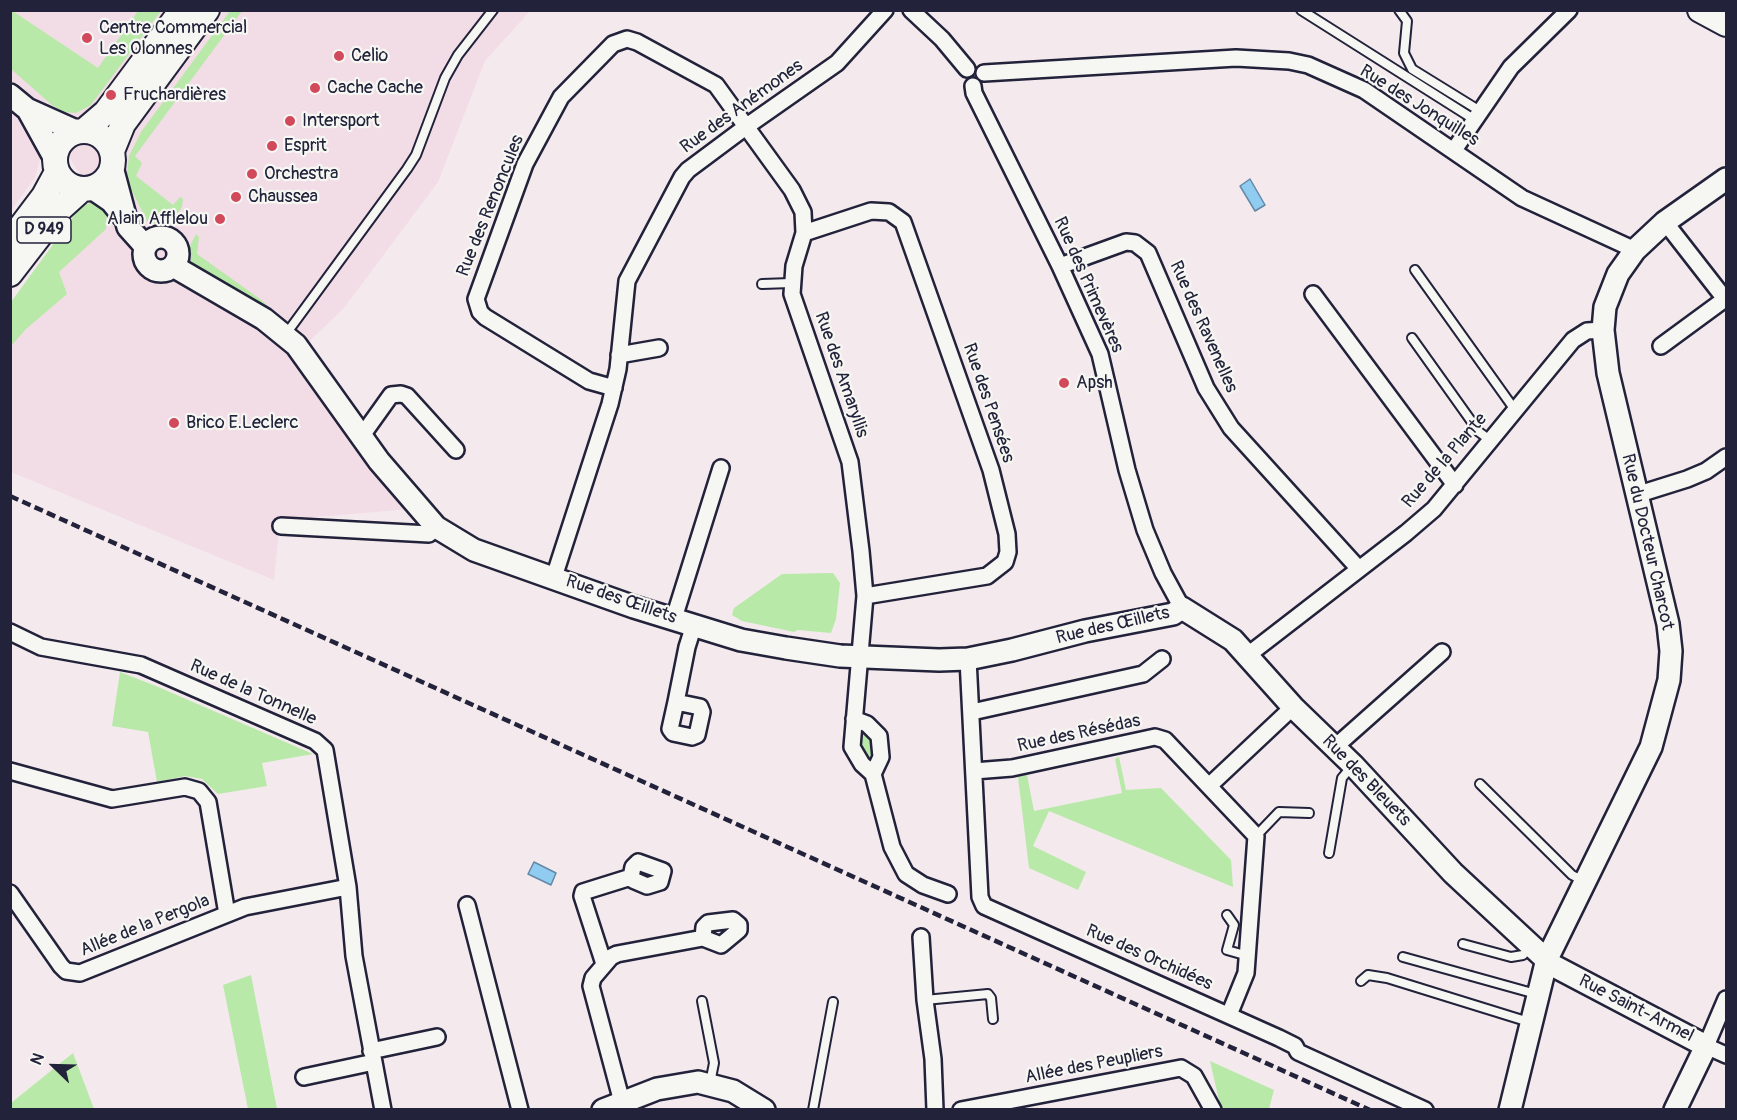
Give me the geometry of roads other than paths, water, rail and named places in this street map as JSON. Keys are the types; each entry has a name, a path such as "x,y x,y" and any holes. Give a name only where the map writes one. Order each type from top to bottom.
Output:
{"main road":[{"path":"182,10 106,112 80,131 61,141 56,165 67,184 87,189 105,180 123,124 207,10"},
{"path":"1701,10 1726,24"},
{"path":"80,131 102,136 112,159"},
{"name":"D 949","path":"10,241 44,196 56,165"},
{"name":"D 949","path":"10,274 55,216 87,189"}],"street":[{"name":"Rue des Anémones","path":"554,577 614,388 627,282 682,177 688,170 747,126 837,63 885,10"},
{"path":"911,10 942,39 967,69"},
{"path":"1454,150 1511,67 1569,10"},
{"name":"Rue des Renoncules","path":"614,388 589,381 485,317 478,306 477,294 531,152 565,92 613,44 627,39 637,42 712,82 747,126"},
{"name":"Rue des Jonquilles","path":"984,73 1236,58 1289,61 1308,65 1364,90 1522,198 1635,250"},
{"path":"976,66 984,73 983,82 974,86 965,79 967,69 976,66"},
{"name":"Rue des Primevères","path":"974,86 974,93 1060,266 1100,354 1127,470 1145,530 1163,573 1182,608"},
{"path":"10,95 27,109 80,131"},
{"path":"27,109 56,165"},
{"name":"Rue des Amaryllis","path":"747,126 795,195 802,212 804,233 791,283 795,303 850,462 865,596 858,656 852,747 862,764 873,774"},
{"path":"112,159 123,216"},
{"name":"Rue du Docteur Charcot","path":"1510,1110 1537,995 1539,953 1585,882 1651,747 1669,680 1671,651 1668,624 1608,373 1603,330 1605,307 1611,289 1635,250 1665,222 1726,179"},
{"path":"87,189 106,196 123,216"},
{"name":"Rue des Pensées","path":"804,233 871,211 889,212 903,222 991,470 1007,534 1008,552 1005,562 987,576 865,596"},
{"name":"Rue des Œillets","path":"123,216 139,242 145,246 154,238 170,240 178,255 173,266 264,319 285,335 313,366 362,437 417,508 436,527 474,550 741,640 786,648 858,656 939,660 968,658 1085,631 1173,614 1182,608"},
{"path":"1660,346 1725,298 1665,222"},
{"name":"Rue des Ravenelles","path":"1060,266 1116,244 1135,243 1148,253 1206,388 1231,428 1359,568"},
{"path":"1313,294 1455,485"},
{"name":"Rue de la Plante","path":"1248,655 1413,527 1455,485 1573,340 1587,331 1603,330"},
{"path":"619,355 659,348"},
{"path":"362,437 391,395 401,394 407,396 456,450"},
{"path":"1636,495 1706,471 1726,457"},
{"path":"676,702 684,621 721,468"},
{"path":"281,526 429,534 436,527"},
{"name":"Rue des Bleuets","path":"1182,608 1233,640 1293,707 1353,765 1453,873 1539,953"},
{"name":"Rue de la Tonnelle","path":"10,632 41,647 141,665 322,746 325,750 348,887 354,956 383,1110"},
{"path":"1335,747 1442,652"},
{"path":"968,658 974,771"},
{"path":"972,712 1143,674 1162,659"},
{"path":"1210,785 1293,707"},
{"path":"854,719 867,724 879,736 881,757 873,774 892,847 906,874 923,885 948,894"},
{"name":"Rue des Résédas","path":"974,771 1012,768 1155,737 1165,740 1256,836"},
{"name":"Allée de la Pergola","path":"10,771 112,799 184,787 199,791 208,802 227,914"},
{"name":"Rue des Orchidées","path":"974,771 982,903 987,908 1290,1043 1298,1052 1425,1110"},
{"path":"1229,1015 1246,973 1256,836"},
{"path":"604,964 582,897 583,892 631,877"},
{"name":"Allée de la Pergola","path":"10,893 60,966 73,973 94,968 245,907 348,887"},
{"path":"467,905 520,1110"},
{"path":"703,938 617,954 604,964 593,978 591,986 613,1106 676,1084 710,1083 733,1090 764,1110"},
{"path":"921,938 925,1000 933,1059 934,1110"},
{"name":"Rue Saint-Armel","path":"1539,953 1557,969 1726,1055"},
{"path":"1676,1110 1726,999"},
{"path":"303,1077 436,1037"},
{"name":"Allée des Peupliers","path":"961,1110 1181,1068 1194,1076 1214,1110"}],"lane":[{"path":"285,335 416,155 445,78 458,55 493,10"},
{"path":"1301,10 1478,115"},
{"path":"1399,10 1407,21 1404,53 1412,69 1478,115"},
{"path":"1415,270 1515,410"},
{"path":"762,284 791,283"},
{"path":"1412,338 1479,432 1490,440"},
{"path":"1329,854 1342,778 1353,765"},
{"path":"1480,784 1572,875 1585,882"},
{"path":"1256,836 1279,812 1309,813"},
{"path":"1227,915 1234,925 1227,950 1248,956"},
{"path":"1463,944 1511,957 1539,953"},
{"path":"1402,957 1537,995"},
{"path":"1361,981 1368,975 1387,978 1415,989 1531,1022"},
{"path":"925,1000 988,994 991,998 993,1019"},
{"path":"702,1000 714,1063 710,1083"},
{"path":"813,1110 833,1002"}],"water":[{"path":"1250,179 1265,205 1255,211 1240,186"},
{"path":"534,862 556,873 551,885 528,874"}],"railway":[{"path":"10,496 1370,1110"}],"place":[{"name":"Centre Commercial Les Olonnes","path":"87,38"},
{"name":"Celio","path":"339,56"},
{"name":"Cache Cache","path":"315,88"},
{"name":"Fruchardières","path":"111,95"},
{"name":"Intersport","path":"290,121"},
{"name":"Esprit","path":"272,146"},
{"name":"Orchestra","path":"252,174"},
{"name":"Chaussea","path":"236,197"},
{"name":"Alain Afflelou","path":"220,219"},
{"name":"Apsh","path":"1064,383"},
{"name":"Brico E.Leclerc","path":"174,423"}]}
